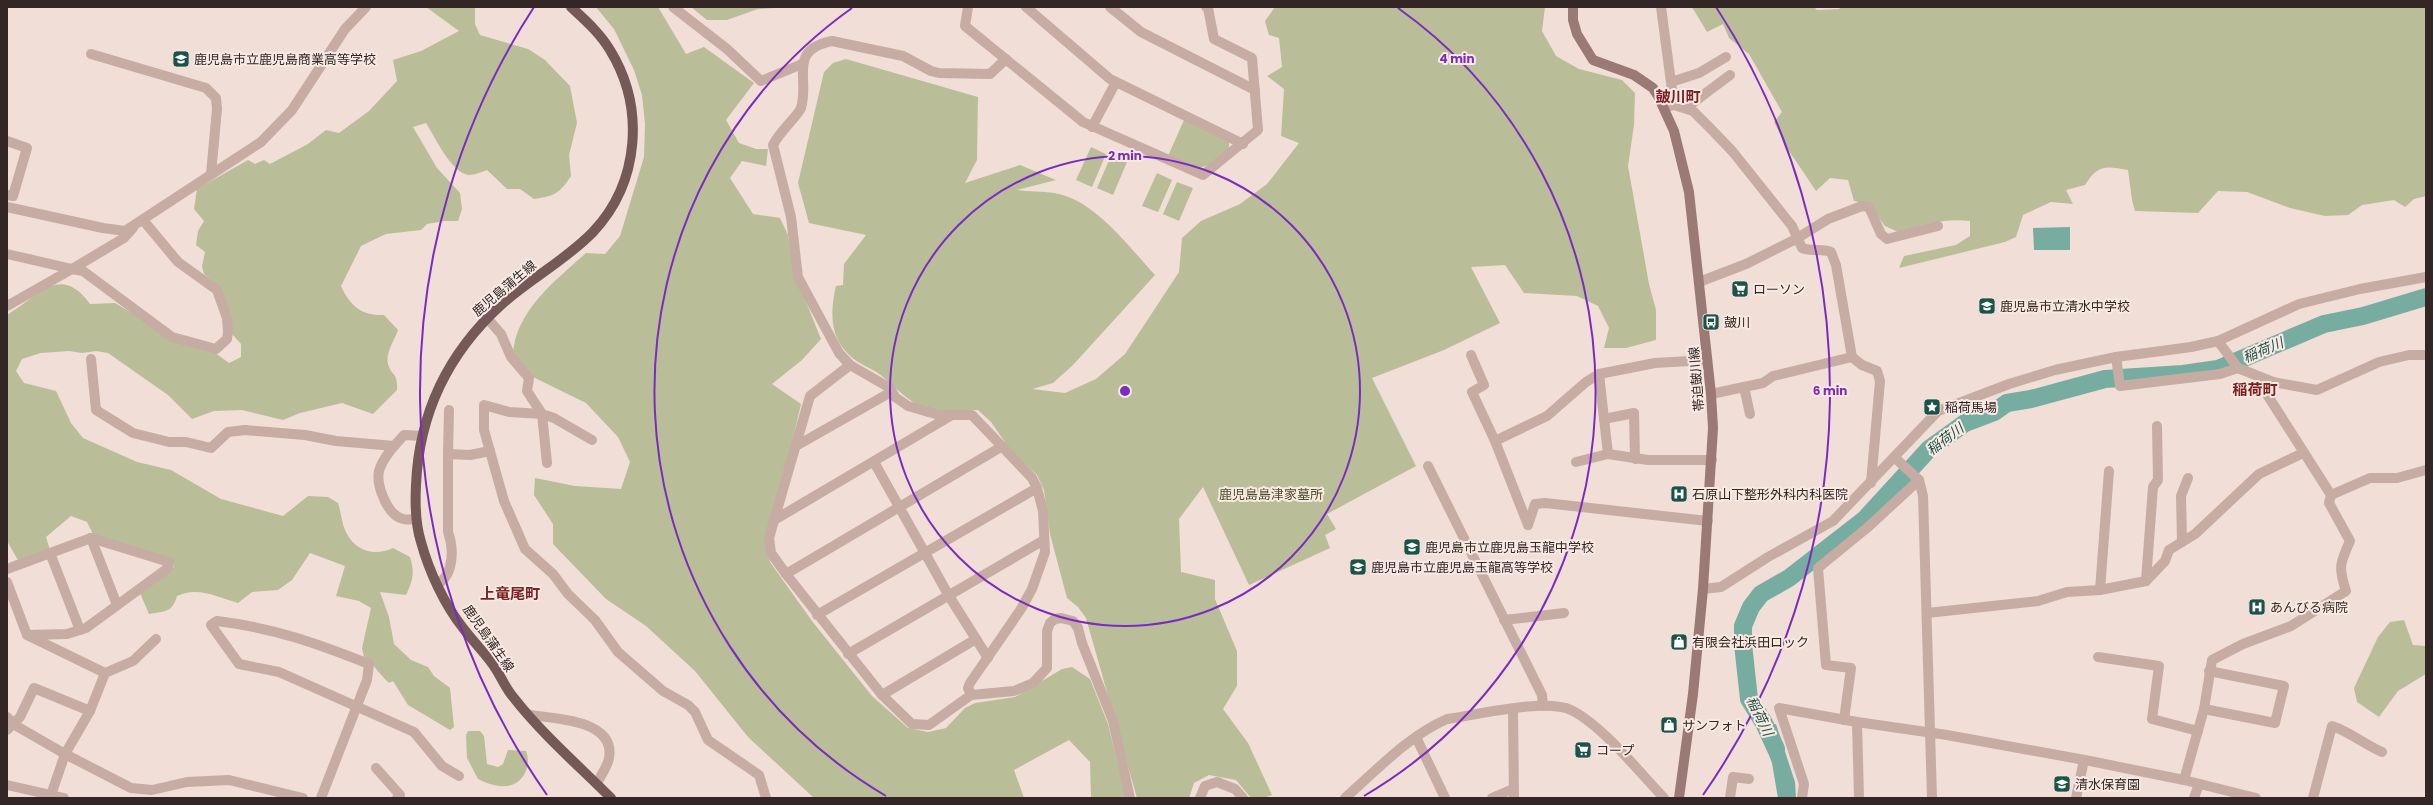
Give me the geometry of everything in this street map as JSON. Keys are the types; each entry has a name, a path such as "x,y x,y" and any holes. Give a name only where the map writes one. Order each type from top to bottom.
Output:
{"main road":[{"name":"鹿児島蒲生線","path":"571,7 598,34 609,48 628,90 632,110 633,142 628,174 614,203 593,232 504,302 487,318 467,340 446,372 433,399 422,436 416,470 416,520 425,554 438,584 461,626 496,669 512,697 611,798"}],"street":[{"path":"7,207 103,228 125,230 140,222 211,174 230,164 261,142 292,110 345,29 366,7"},
{"path":"673,7 698,29 727,49 761,81 802,64"},
{"path":"968,7 966,26 1092,127 1203,176 1258,130 1252,58 1214,39 1208,8 1206,7"},
{"path":"1026,7 1116,82 1243,144"},
{"path":"1110,7 1141,32 1255,90"},
{"name":"帯迫皷川線","path":"1573,7 1573,20 1577,34 1588,54 1599,63 1623,70 1643,80 1653,88 1669,106 1689,192 1711,394 1712,460 1703,589 1693,694 1679,798"},
{"path":"1661,7 1671,82 1669,106 1686,108 1693,111 1733,152 1792,226 1796,239 1802,248 1809,251 1826,250 1831,252 1836,265 1852,357 1862,365 1877,371 1880,381 1871,483"},
{"path":"971,695 968,688 970,683 988,658 1032,589 1041,567 1045,552 1043,511 1037,488 1032,478 972,415 939,415 921,411 900,401 880,381 850,365 839,353 798,277 791,216 774,154 773,145 777,136 800,109 802,100 802,64 811,50 821,43 832,41 903,56 931,71 939,73 990,74 1006,59"},
{"path":"91,54 206,88 216,98 217,110 211,174"},
{"path":"1671,82 1700,73 1726,57"},
{"path":"1686,108 1730,75"},
{"path":"1092,127 1116,82"},
{"path":"7,141 27,148 12,196 7,195"},
{"path":"1699,282 1746,264 1796,239 1828,220 1862,206 1869,207 1881,234 1887,239 1938,226"},
{"path":"7,306 124,238 140,222"},
{"path":"7,254 83,271 172,337 216,348 227,339 228,332 227,318 217,290 178,262 140,222"},
{"path":"1703,589 1721,587 1768,557 1792,546 1832,521 1896,458 1938,411 2009,384 2055,370 2116,357 2191,347 2218,341 2299,304 2360,289 2426,277"},
{"path":"487,318 501,334 511,357 528,378 527,391 542,414 547,463"},
{"path":"2218,341 2238,368 2273,382 2317,390 2379,362 2410,355 2426,355"},
{"path":"1471,355 1484,384 1472,392 1495,441 1528,525 1535,504 1545,503 1708,521"},
{"path":"1711,394 1763,383 1773,376 1852,357"},
{"path":"2116,357 2120,386 2220,374 2238,368"},
{"path":"92,359 96,410 133,433 169,442 186,442 211,448 228,432 245,430 305,435 336,441 394,446"},
{"path":"1495,441 1547,416 1586,382 1599,374 1655,363 1707,360"},
{"path":"850,365 810,396 769,538 768,546 786,574 882,695 912,724 921,726 929,726 971,695 1014,691 1033,683 1047,668 1047,631 1050,624 1055,619 1061,618 1073,621 1078,628 1092,669 1113,721 1130,798"},
{"path":"1599,374 1608,454"},
{"path":"2184,780 2204,709 2212,660 2243,644 2291,626 2346,591 2340,572 2340,562 2350,540 2329,503 2331,495 2268,396 2273,382"},
{"path":"1744,387 1750,414"},
{"path":"796,446 891,392"},
{"path":"592,440 554,418 542,414 509,412 484,405 484,430 504,501 520,540 529,555 544,564 554,574 568,594 595,620 618,652 663,691 688,705 695,712 708,740 759,775 763,780 766,798"},
{"path":"438,584 447,577 451,557 451,541 448,532 449,410"},
{"path":"1604,419 1634,413 1635,459"},
{"path":"776,518 954,414"},
{"path":"2146,581 2153,487 2158,480 2157,426"},
{"path":"416,520 399,517 386,502 382,492 379,472 394,446 404,435 422,436"},
{"path":"786,574 1001,447"},
{"path":"448,454 470,455 490,450"},
{"path":"1926,613 2038,601 2067,592 2100,590 2146,581 2165,561 2169,550 2195,534 2259,474 2303,453"},
{"path":"1576,462 1608,454 1635,459 1712,460"},
{"path":"1896,458 1918,479 1923,496 1932,798"},
{"path":"874,462 949,596 988,658"},
{"path":"1428,466 1542,695 1543,706"},
{"path":"2331,495 2370,478 2397,478 2426,470"},
{"path":"2100,590 2109,471"},
{"path":"2182,542 2181,496 2188,478"},
{"path":"1844,720 1851,668 1826,665 1818,568 1867,528 1918,479"},
{"path":"817,615 1037,488"},
{"path":"91,538 117,605"},
{"path":"7,569 91,538 169,562 168,568 80,630 67,634 27,635"},
{"path":"848,654 1044,540"},
{"path":"50,553 80,630"},
{"path":"7,582 27,635 105,673"},
{"path":"1504,620 1564,613"},
{"path":"321,798 355,706 367,680 369,664 319,644 260,626 217,621 211,625 239,664 279,672 355,706 414,732 442,766 459,776"},
{"path":"50,796 65,754 90,711 105,673 133,661 156,639"},
{"path":"882,695 976,639"},
{"path":"2098,657 2159,666 2152,719 2198,731"},
{"path":"2204,709 2275,723 2284,686 2210,671"},
{"path":"90,711 34,688 20,717 9,724 131,788 152,794 198,780 229,780 303,798"},
{"path":"1345,798 1416,737 1447,719 1543,706 1571,710 1611,742 1664,798"},
{"path":"1802,798 1804,784 1779,708 2084,760 2184,780 2256,798"},
{"path":"1492,798 1513,793 1513,709"},
{"path":"529,715 577,722 601,732 607,743 609,758 597,784"},
{"path":"1858,722 1859,798"},
{"path":"2313,798 2332,726 2346,731 2366,745 2382,752"},
{"path":"1416,737 1445,798"},
{"path":"2076,798 2084,760"},
{"path":"376,768 400,795 397,798"},
{"path":"1730,798 1734,777 1749,779"},
{"path":"1200,798 1205,786 1216,782 1235,789 1243,798"},
{"path":"2194,798 2199,784"},
{"path":"7,785 64,798"}],"green space":[{"path":"426,7 475,7 475,24 480,35 528,49 545,60 570,86 577,123 569,155 571,176 564,186 556,193 547,197 534,199 520,189 507,189 487,170 471,175 462,173 444,154 426,123 413,127 437,168 460,193 462,209 458,221 445,221 427,224 421,230 386,234 361,246 341,286 348,299 363,312 384,315 398,330 389,351 387,360 397,380 397,390 373,414 342,403 300,413 283,420 242,410 214,411 192,419 168,395 108,353 96,351 82,353 69,351 41,353 22,359 16,371 24,383 56,391 71,423 83,438 137,462 171,470 221,499 283,516 308,496 328,497 338,503 345,531 356,545 367,551 373,552 380,552 393,548 410,557 412,576 406,595 380,592 389,617 394,644 411,660 428,667 434,676 450,688 454,727 450,730 408,705 393,681 389,683 364,657 362,648 371,608 359,601 336,596 345,566 310,553 292,580 278,590 252,592 238,603 200,592 185,593 177,596 173,606 167,610 149,614 140,593 174,567 172,560 93,534 87,522 71,516 46,537 50,550 19,562 7,541 7,315 39,292 59,284 69,286 79,292 90,304 115,303 144,320 214,352 229,363 241,357 241,344 232,334 219,287 204,274 202,266 205,252 196,245 198,231 204,221 194,209 197,189 248,160 255,164 264,160 270,164 308,144 326,130 339,133 369,111 397,81 393,60 421,51 459,31"},
{"path":"596,7 658,7 686,54 704,47 754,83 726,120 739,143 756,149 768,149 766,166 742,161 730,178 753,214 780,218 788,235 794,272 821,339 802,360 772,384 801,404 786,468 765,539 770,562 812,621 872,696 908,728 928,732 946,728 965,708 975,703 1015,697 1062,669 1072,667 1090,679 1108,724 1126,798 1091,798 1090,762 1069,740 1014,770 1024,798 814,798 748,737 695,671 646,626 606,599 553,544 553,524 534,495 535,478 575,486 621,489 630,462 618,437 586,403 533,377 513,356 515,340 521,325 539,298 562,274 586,253 605,254 620,236 644,157 645,124 642,95 634,70 614,29"},
{"path":"691,7 791,7 758,9 727,20 707,20"},
{"name":"鹿児島島津家墓所","path":"1275,7 1545,7 1542,31 1556,56 1579,69 1622,80 1635,93 1634,125 1628,166 1649,284 1656,310 1656,340 1626,348 1604,348 1609,328 1598,306 1577,296 1524,293 1505,265 1471,267 1500,323 1444,350 1372,378 1416,466 1327,514 1336,529 1325,535 1330,548 1249,585 1203,487 1179,519 1181,572 1215,580 1215,599 1237,651 1237,686 1223,709 1248,743 1272,795 1263,798 1251,798 1236,780 1209,775 1194,783 1189,798 1137,798 1086,618 1078,607 1067,598 1050,534 1044,490 1037,475 1011,451 991,422 978,410 936,411 923,408 907,398 879,374 849,355 837,338 834,328 834,297 836,286 843,285 844,264 866,235 809,223 798,183 824,72 833,63 846,59 978,97 977,160 965,183 1020,165 1056,180 1017,190 1054,193 1069,197 1083,204 1110,226 1155,275 1073,365 1053,383 1032,389 1065,393 1096,379 1125,354 1179,272 1182,238 1201,221 1240,204 1267,184 1299,143 1281,136 1284,89 1267,76 1282,67 1279,38 1269,35 1265,21"},
{"path":"1692,7 1814,7 1817,10 1840,9 1838,7 2426,7 2426,196 2414,199 2405,207 2394,200 2362,205 2348,215 2325,216 2290,208 2247,192 2218,191 2198,213 2135,211 2128,170 2108,167 2094,173 2085,185 2066,190 2073,204 2051,202 2023,215 2016,237 2005,242 1899,268 1904,256 1956,245 1970,236 1970,221 1951,220 1934,222 1900,233 1885,226 1869,204 1854,201 1848,180 1830,178 1816,191 1787,148 1774,122 1782,112 1749,54 1729,38 1723,24 1707,32"},
{"path":"1184,120 1229,141 1229,150 1212,163 1200,167 1188,165 1168,156"},
{"path":"1091,147 1106,154 1092,187 1076,180"},
{"path":"1111,156 1127,162 1113,195 1097,188"},
{"path":"1157,173 1172,180 1158,212 1142,206"},
{"path":"1177,182 1193,188 1179,221 1163,214"},
{"path":"2404,620 2413,645 2426,646 2426,674 2398,691 2379,717 2357,702 2354,688 2378,637 2390,622"},
{"path":"468,731 480,731 484,736 487,764 498,767 503,764 508,750 526,751 528,763 525,774 517,782 506,786 491,784 478,779 467,758 466,735"}],"water":[{"path":"2070,227 2070,250 2034,250 2033,228"},
{"path":"1776,724 1795,782 1796,798 1778,798 1772,763 1759,729"}],"waterway":[{"name":"稲荷川","path":"1776,749 1764,723 1749,699 1743,644 1743,626 1751,607 1761,594 1789,578 1865,519 1929,449 1965,423 1994,412 2007,403 2031,399 2105,379 2183,374 2218,369 2324,324 2363,316 2426,297"}],"place":[{"name":"鹿児島市立鹿児島商業高等学校","path":"181,59"},
{"name":"ローソン","path":"1740,289"},
{"name":"鹿児島市立清水中学校","path":"1987,306"},
{"name":"皷川","path":"1711,322"},
{"name":"稲荷馬場","path":"1932,407"},
{"name":"石原山下整形外科内科医院","path":"1679,494"},
{"name":"鹿児島市立鹿児島玉龍中学校","path":"1412,547"},
{"name":"鹿児島市立鹿児島玉龍高等学校","path":"1358,567"},
{"name":"あんびる病院","path":"2257,607"},
{"name":"有限会社浜田ロック","path":"1679,642"},
{"name":"サンフォト","path":"1669,725"},
{"name":"コープ","path":"1583,750"},
{"name":"清水保育園","path":"2062,784"}],"district":[{"name":"皷川町","path":"1678,97"},
{"name":"稲荷町","path":"2255,390"},
{"name":"上竜尾町","path":"510,594"}]}
